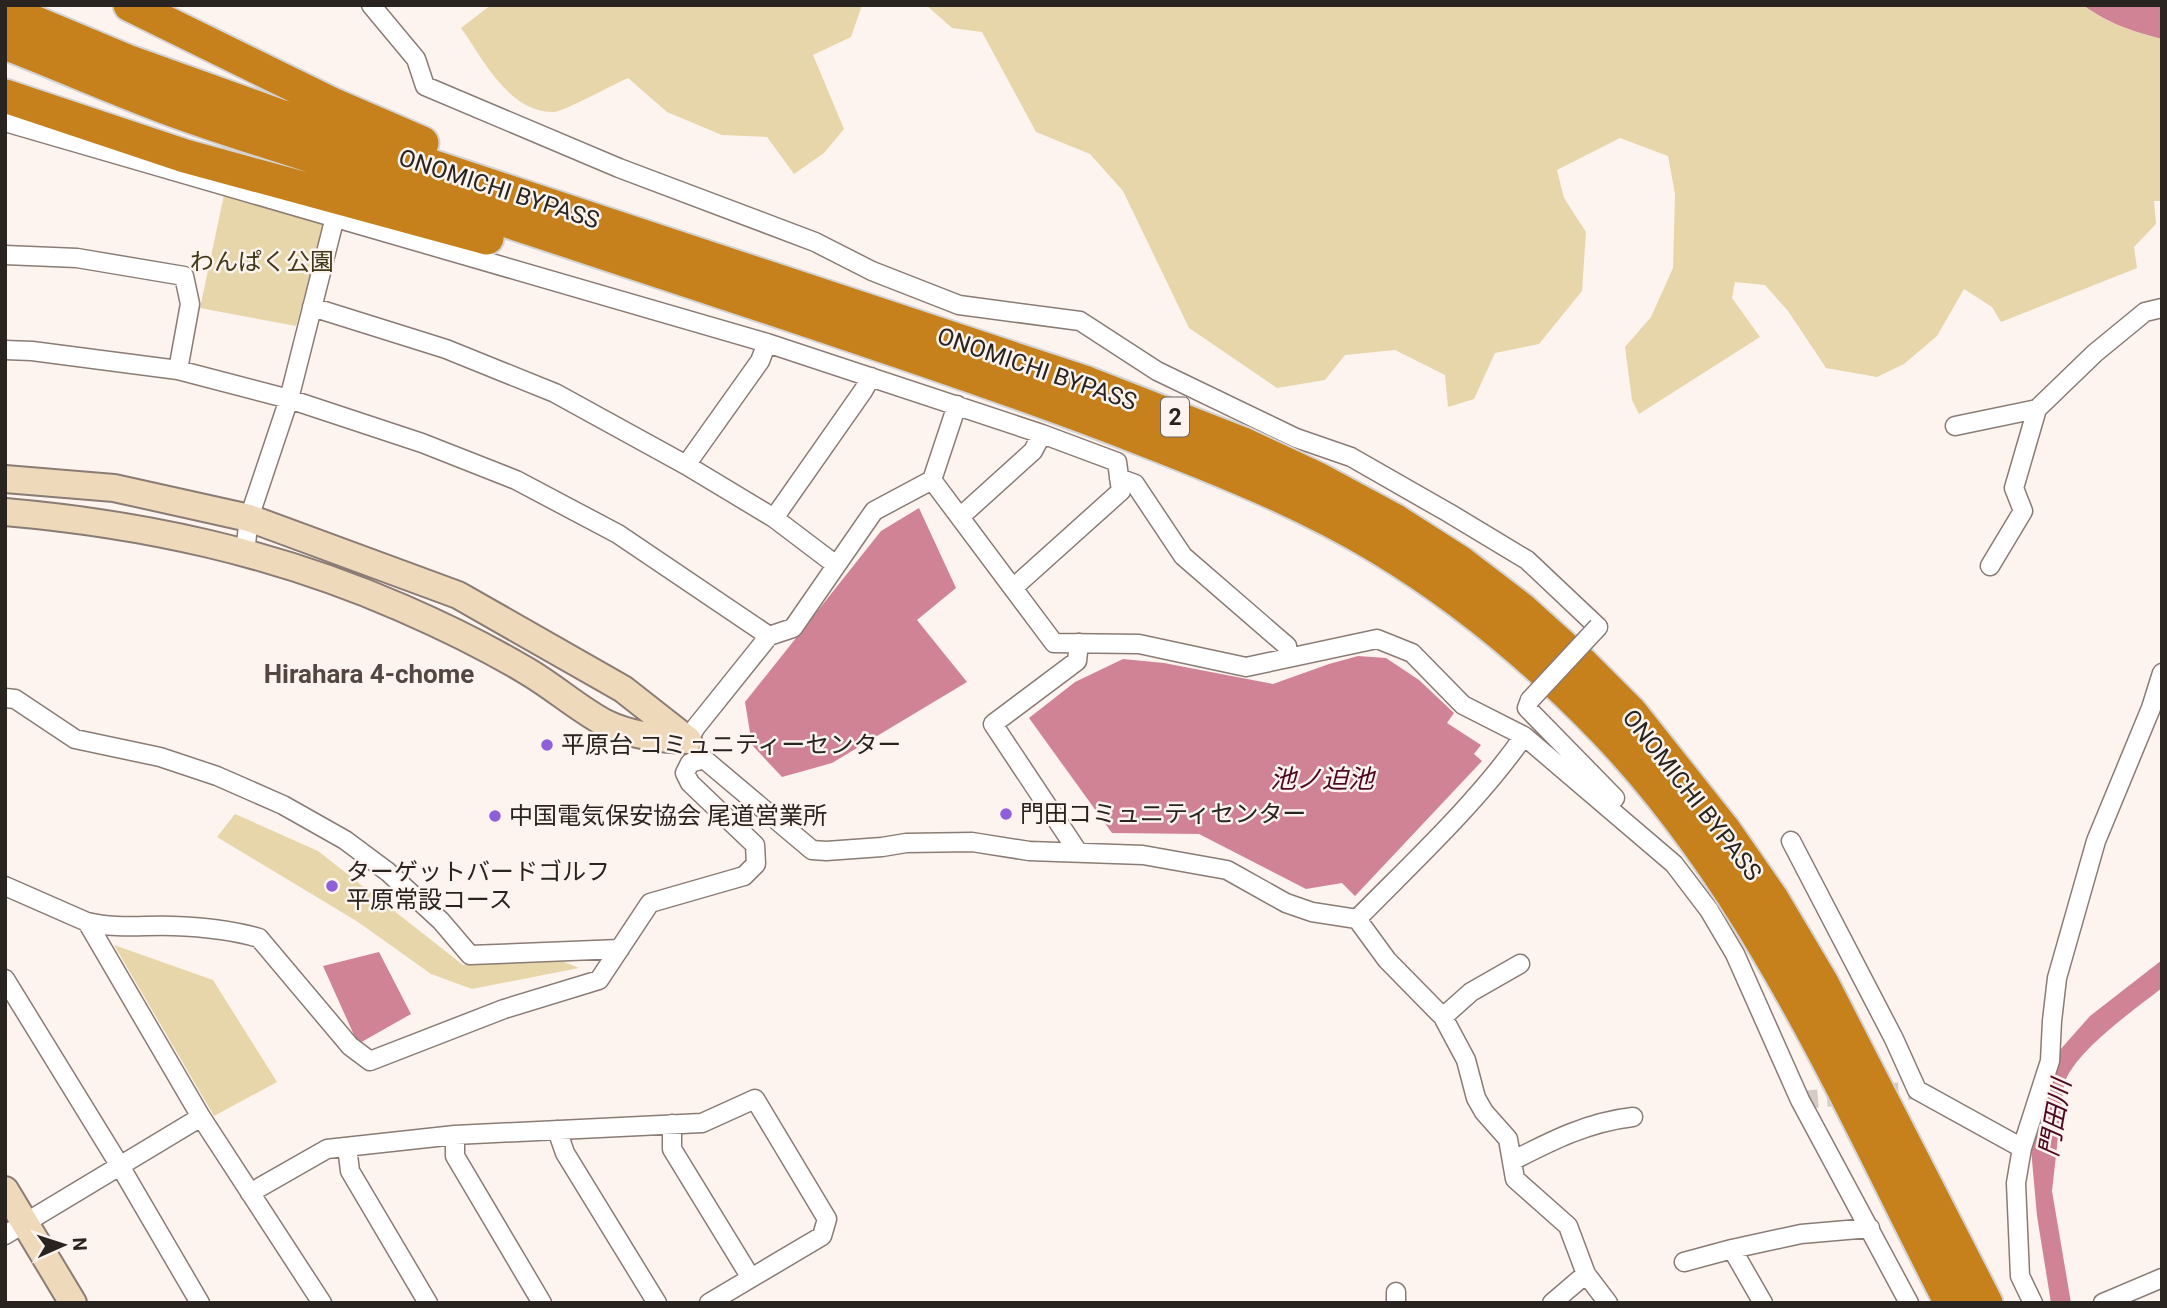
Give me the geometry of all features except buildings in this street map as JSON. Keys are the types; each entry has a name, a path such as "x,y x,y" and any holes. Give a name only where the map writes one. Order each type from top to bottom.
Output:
{"highway":[{"path":"130,5 334,105 615,227"},
{"name":"ONOMICHI BYPASS","path":"5,10 127,61 242,102 1087,383 1241,443 1318,479 1394,520 1461,563 1521,609 1632,713 1716,820 1772,899 1823,985 1986,1303"},
{"name":"ONOMICHI BYPASS","path":"5,43 173,110 835,330 1076,414 1229,473 1305,507 1377,547 1443,589 1559,685 1608,734 1699,844 1746,915 1807,1023 1951,1303"},
{"path":"5,96 185,156 597,269 835,330"}],"street":[{"path":"371,5 416,59 425,86 619,168 815,242 872,271 959,305 1080,321 1157,371 1296,438 1351,457 1527,560 1598,627 1530,700 1527,708 1633,816 1632,825"},
{"path":"5,121 766,343 1042,433 1116,462 1121,491 1013,588"},
{"path":"245,552 249,518 289,399 335,217"},
{"path":"5,255 77,258 184,276 190,304 178,370"},
{"path":"312,307 446,349 555,393 686,465 774,518 836,565"},
{"path":"1990,566 2023,511 2014,488 2037,409 2105,345 2145,312 2162,308"},
{"path":"686,465 760,361 766,343"},
{"path":"5,349 178,370 289,399 422,443 516,480 618,534 769,636"},
{"path":"774,518 871,377"},
{"path":"688,740 769,636 793,628 874,511 932,480 957,405"},
{"path":"1955,426 2037,409"},
{"path":"960,517 1033,451 1042,433"},
{"path":"1119,478 1135,484 1183,555 1287,646 1289,657"},
{"path":"5,479 114,488 249,518 458,595 623,689 688,740"},
{"path":"932,480 1054,643 1139,644 1246,667 1377,639 1412,653 1464,705 1524,736 1632,825 1674,864 1709,910 1735,954 1800,1100 1909,1303"},
{"path":"5,512 173,534 296,567 402,608 526,670 607,723 665,740 688,740"},
{"path":"1078,852 993,724 1077,661 1079,643"},
{"path":"2033,1303 2020,1276 2015,1183 2022,1148 2050,1061 2057,978 2096,841 2151,708 2162,673"},
{"path":"607,723 623,689"},
{"path":"5,698 15,699 75,739 160,758 217,776 283,805 345,841 388,872 441,920 470,955 620,949"},
{"path":"1357,919 1507,761 1524,736"},
{"path":"5,886 87,922 110,927 173,926 239,932 259,938 350,1046 370,1061 505,1009 599,979 650,903 744,876 756,864 755,845 691,783 685,772 690,763 704,759 813,849 826,851 871,848 906,842 972,842 1029,851 1143,855 1227,870 1286,903 1312,912 1357,919 1387,960 1443,1017 1466,1060 1476,1097 1484,1112 1508,1139 1515,1179 1568,1226 1586,1275 1608,1303"},
{"path":"1791,841 1894,1039 1917,1090 2022,1148"},
{"path":"87,922 201,1116 322,1303"},
{"path":"1443,1017 1471,992 1520,964"},
{"path":"5,979 120,1166 200,1303"},
{"path":"250,1193 327,1149 455,1135 702,1123 755,1099 827,1219 822,1236 709,1303"},
{"path":"15,1229 201,1116"},
{"path":"1512,1161 1566,1133 1610,1119 1633,1117"},
{"path":"672,1124 672,1149 751,1278"},
{"path":"557,1130 565,1153 657,1303"},
{"path":"455,1135 456,1156 542,1303"},
{"path":"347,1147 351,1171 428,1303"},
{"path":"5,1190 15,1229 73,1303"},
{"path":"1685,1262 1801,1234 1870,1228"},
{"path":"1732,1249 1763,1303"},
{"path":"1552,1303 1586,1275"},
{"path":"2103,1303 2162,1278"}],"green space":[{"path":"491,5 862,5 851,37 813,55 844,129 824,153 794,174 767,137 722,135 667,112 628,78 559,111 538,110 510,94 488,69 461,28"},
{"path":"926,5 2083,5 2121,26 2162,39 2162,201 2154,201 2156,224 2134,247 2137,268 2001,322 1992,307 1964,289 1937,336 1904,364 1877,377 1826,368 1788,311 1765,285 1735,282 1732,298 1760,337 1639,414 1632,400 1625,347 1651,317 1673,268 1675,194 1668,156 1620,138 1557,170 1564,198 1586,232 1582,291 1539,344 1495,353 1474,399 1448,407 1445,375 1395,350 1345,355 1325,380 1277,388 1189,328 1123,191 1090,154 1036,132 982,32 952,28"},
{"name":"わんぱく公園","path":"224,195 325,221 296,326 200,308"},
{"name":"ターゲットバードゴルフ 平原常設コース","path":"235,814 318,851 463,965 562,961 579,968 472,989 431,974 358,922 217,837"},
{"path":"114,945 213,980 277,1082 214,1116"}],"water":[{"path":"2083,5 2162,5 2162,39 2121,26"},
{"path":"919,508 956,588 917,620 967,682 832,763 782,777 752,745 745,702 881,531"},
{"name":"池ノ迫池","path":"1358,656 1386,658 1419,680 1454,713 1447,723 1481,745 1474,754 1482,761 1355,896 1342,883 1306,889 1199,834 1112,833 1029,718 1075,682 1123,659 1164,663 1273,684"},
{"path":"379,952 411,1014 358,1044 323,966"},
{"name":"門田川","path":"2162,960 2162,988 2092,1045 2070,1071 2064,1084 2052,1191 2071,1303 2051,1303 2037,1216 2031,1149 2059,1051 2090,1016"}],"tunnel":[{"path":"1800,1100 1917,1090"}],"place":[{"name":"平原台 コミュニティーセンター","path":"547,745"},
{"name":"門田コミュニティセンター","path":"1006,814"},
{"name":"中国電気保安協会 尾道営業所","path":"495,816"},
{"name":"ターゲットバードゴルフ 平原常設コース","path":"332,886"}],"district":[{"name":"Hirahara 4-chome","path":"369,674"}]}
